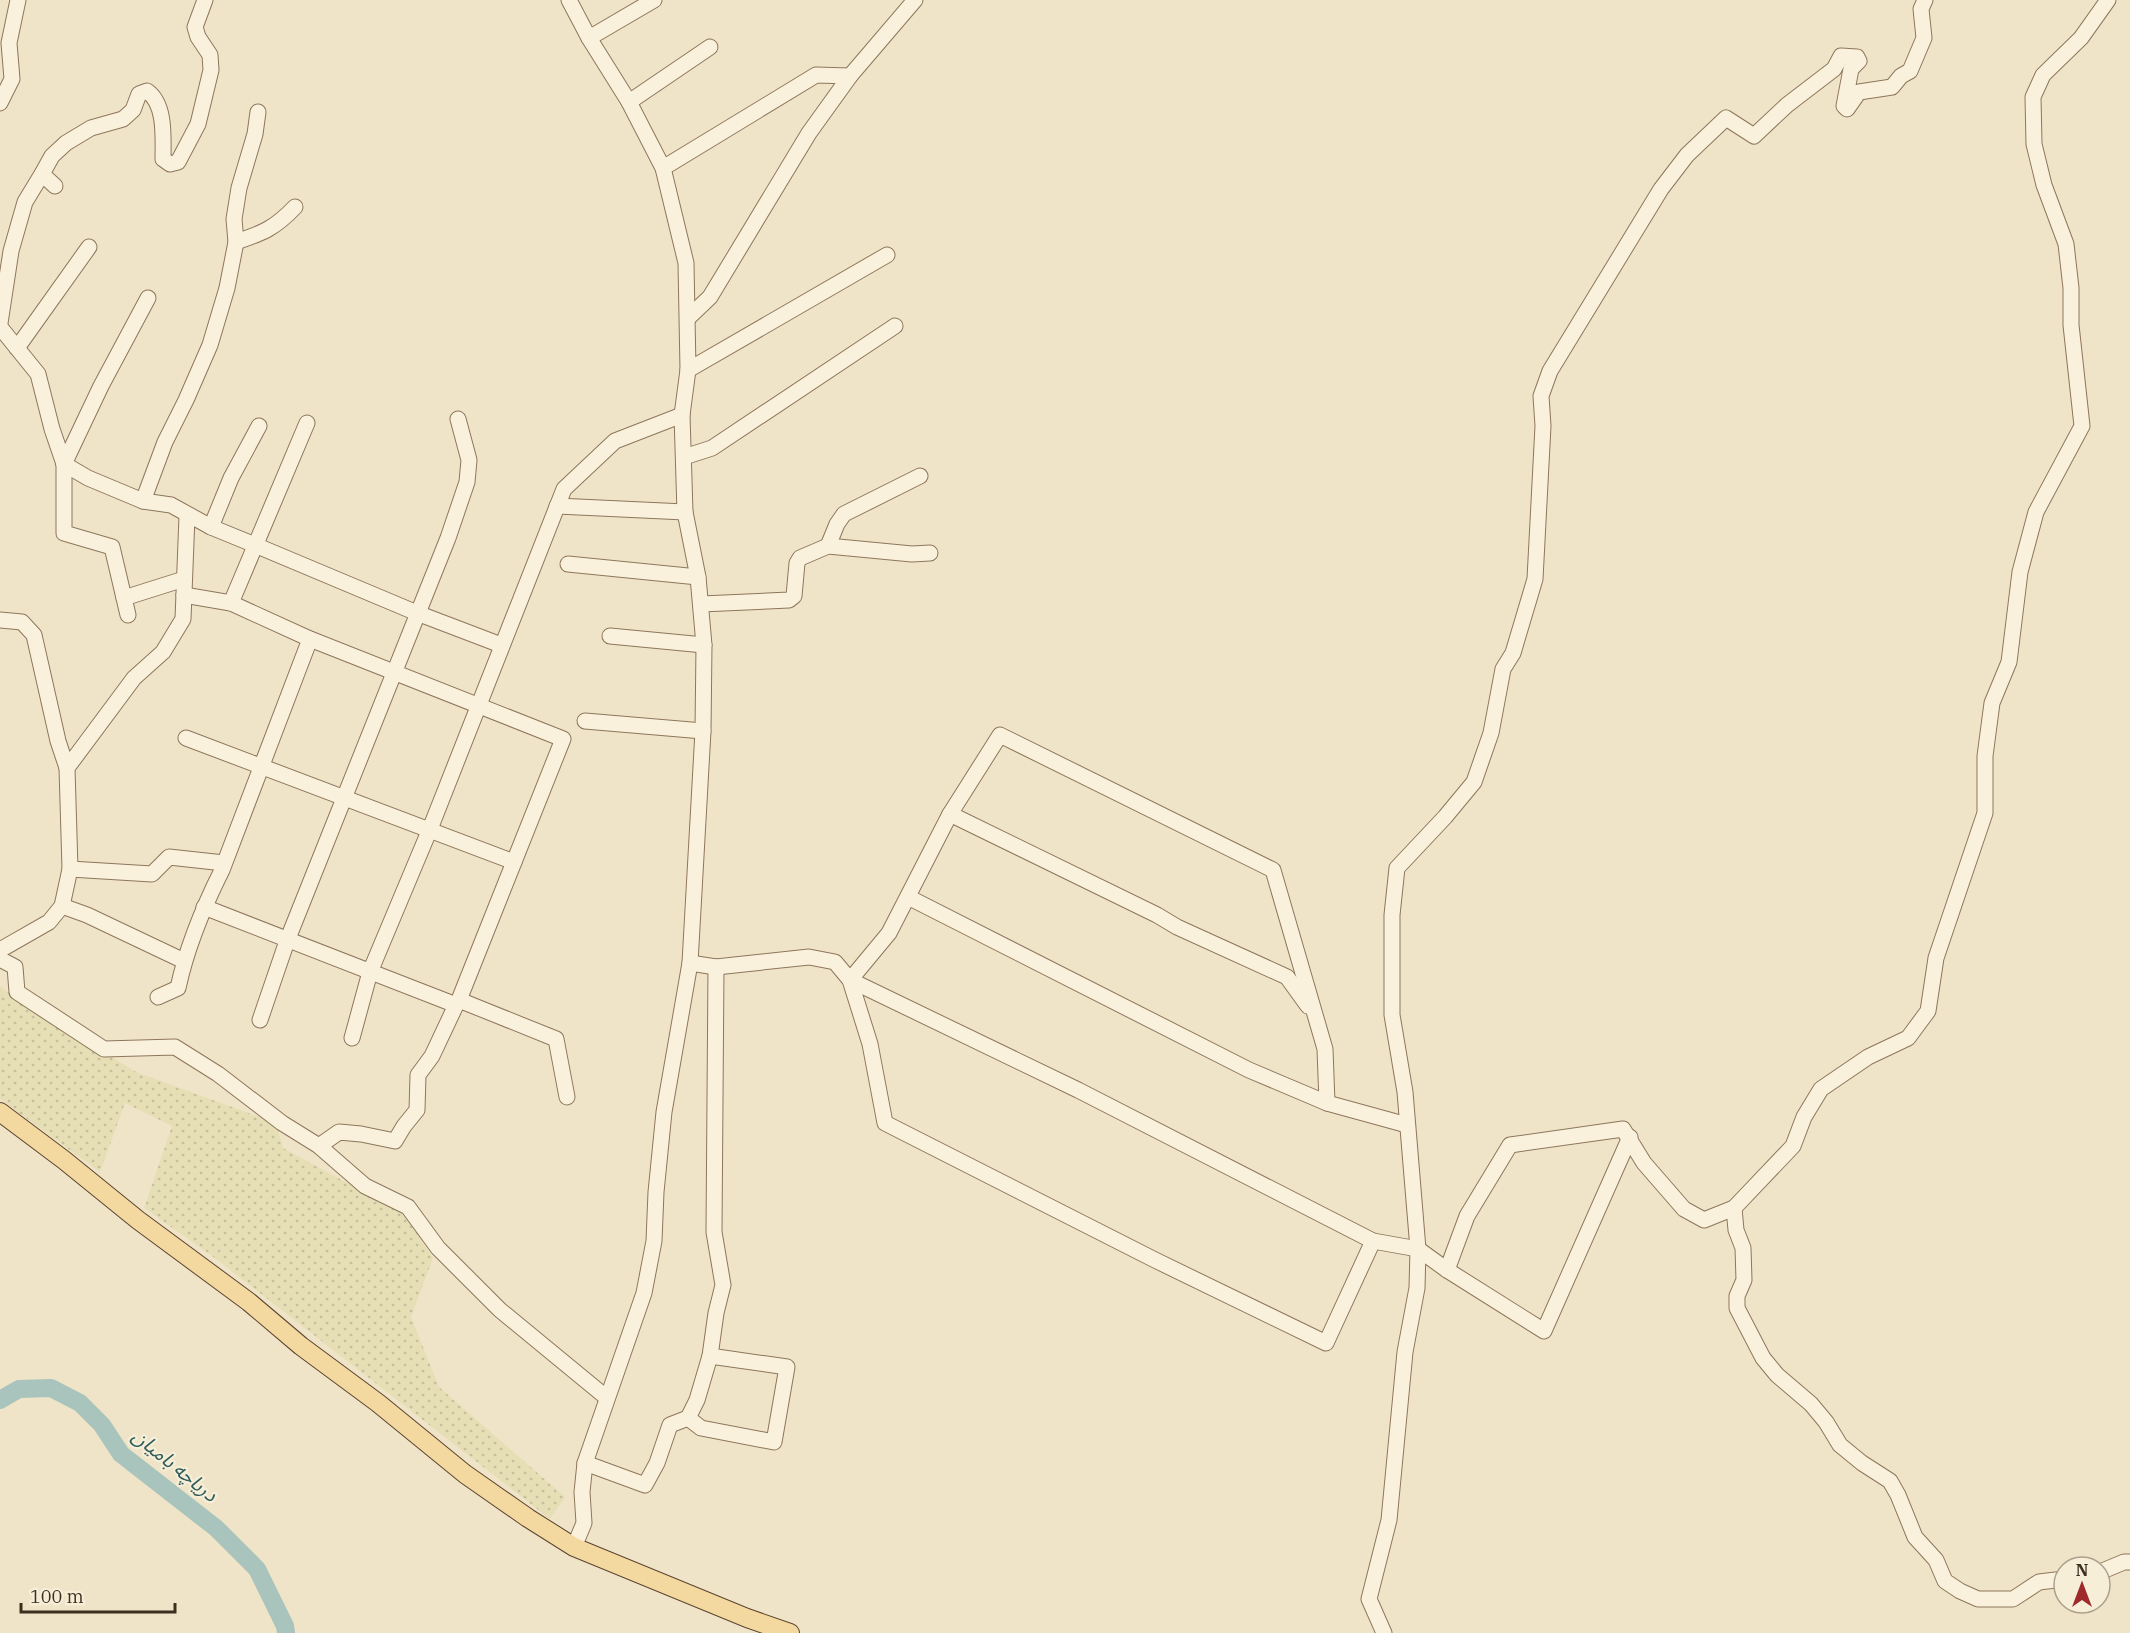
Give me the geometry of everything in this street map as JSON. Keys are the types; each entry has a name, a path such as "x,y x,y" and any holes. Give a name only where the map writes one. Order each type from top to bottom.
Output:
{"main road":[{"path":"0,1112 138,1220 249,1302 301,1346 378,1403 465,1474 528,1518 574,1547 747,1618 790,1633"}],"street":[{"path":"0,103 12,79 9,43 18,0"},
{"path":"129,615 112,547 64,533 64,464 38,375 0,325 11,251 25,202 52,156 66,143 91,128 123,119 133,110 140,94 147,91 159,107 163,132 163,159 170,164 178,162 198,124 211,69 210,55 198,37 195,27 205,0"},
{"path":"569,0 589,38 629,102 663,168 686,263 688,370 682,415 685,512 698,577 704,645 703,731 690,963 664,1112 654,1241 644,1293 585,1463 582,1492 584,1523 574,1547"},
{"path":"589,38 654,0"},
{"path":"688,318 710,297 809,133 850,76 915,0"},
{"path":"1384,1633 1369,1599 1389,1520 1406,1352 1417,1288 1418,1249 1405,1092 1392,1015 1392,915 1397,868 1474,782 1491,733 1503,669 1514,653 1535,579 1543,426 1541,396 1550,371 1661,189 1687,155 1726,118 1754,136 1787,105 1834,69 1841,56 1857,57 1859,61 1851,69 1844,106 1847,109 1859,92 1893,87 1901,76 1910,71 1924,38 1921,9 1925,0"},
{"path":"1447,1270 1467,1216 1510,1145 1623,1129 1644,1163 1684,1209 1704,1220 1734,1208 1793,1146 1804,1117 1821,1089 1868,1057 1908,1038 1928,1011 1936,958 1985,813 1985,756 1992,703 2009,662 2020,572 2036,512 2082,426 2071,325 2071,288 2066,244 2044,185 2034,144 2033,97 2043,75 2081,38 2108,0"},
{"path":"629,102 710,47"},
{"path":"663,168 816,75 850,76"},
{"path":"143,501 165,442 210,345 227,288 236,242 234,219 239,188 255,134 258,112"},
{"path":"42,174 55,186"},
{"path":"236,242 259,235 280,224 295,207"},
{"path":"17,348 89,247"},
{"path":"688,370 887,255"},
{"path":"64,464 100,386 148,298"},
{"path":"684,458 712,448 895,326"},
{"path":"352,1038 370,972 480,706 501,645 564,489 615,441 682,415"},
{"path":"260,1020 287,941 448,538 467,482 469,460 458,419"},
{"path":"231,603 307,423"},
{"path":"211,527 231,478 259,426"},
{"path":"64,464 143,501 171,505 187,516 211,527 417,613 501,645"},
{"path":"828,546 844,514 920,476"},
{"path":"557,506 685,512"},
{"path":"67,768 134,678 163,652 183,619 187,516"},
{"path":"701,604 789,600 794,596 797,563 800,558 828,546 912,554 930,553"},
{"path":"568,564 698,577"},
{"path":"124,598 184,587 231,603 310,639 563,739 458,1002 432,1056 418,1075 417,1110 395,1141 339,1132 319,1146"},
{"path":"0,620 22,622 33,636 58,741 67,768 70,869 62,906 49,922 0,950"},
{"path":"610,636 704,645"},
{"path":"158,997 178,988 184,961 204,907 263,766 310,639"},
{"path":"585,721 703,731"},
{"path":"850,981 889,933 950,814 1000,735 1273,870 1325,1049 1327,1103"},
{"path":"186,738 514,862"},
{"path":"950,814 1157,915 1177,927 1287,976 1315,1016"},
{"path":"70,869 152,874 169,857 224,863"},
{"path":"908,897 1249,1070 1327,1103 1407,1125"},
{"path":"62,906 87,915 184,961"},
{"path":"204,907 287,941 556,1039 567,1097"},
{"path":"690,963 716,967 809,957 834,962 850,981 870,1044 885,1123 1155,1260 1326,1343 1373,1241"},
{"path":"0,959 15,967 17,992 104,1049 176,1047 218,1074 282,1123 319,1146 365,1186 408,1207 438,1248 500,1310 607,1398"},
{"path":"585,1463 645,1485 657,1463 670,1425 688,1418 697,1400 710,1356 716,1312 723,1285 714,1232 716,967"},
{"path":"850,981 1077,1090 1373,1241 1418,1249 1544,1331 1630,1137"},
{"path":"1734,1208 1736,1230 1743,1248 1744,1281 1737,1296 1737,1308 1763,1358 1791,1389 1811,1404 1826,1422 1840,1445 1890,1481 1915,1537 1936,1560 1945,1581 1978,1599 2013,1599 2039,1582 2052,1580"},
{"path":"688,1418 701,1428 774,1442 787,1367 710,1356"},
{"path":"2112,1567 2130,1562"}],"shaded area":[{"path":"0,987 136,1072 276,1123 283,1148 406,1215 433,1258 411,1317 439,1387 565,1497 550,1519 211,1255 144,1208 172,1126 125,1103 100,1172 0,1099"}],"waterway":[{"name":"دریاچه بامیان","path":"0,1400 19,1389 51,1388 80,1403 102,1425 121,1454 216,1528 257,1569 285,1626 286,1633"}]}
